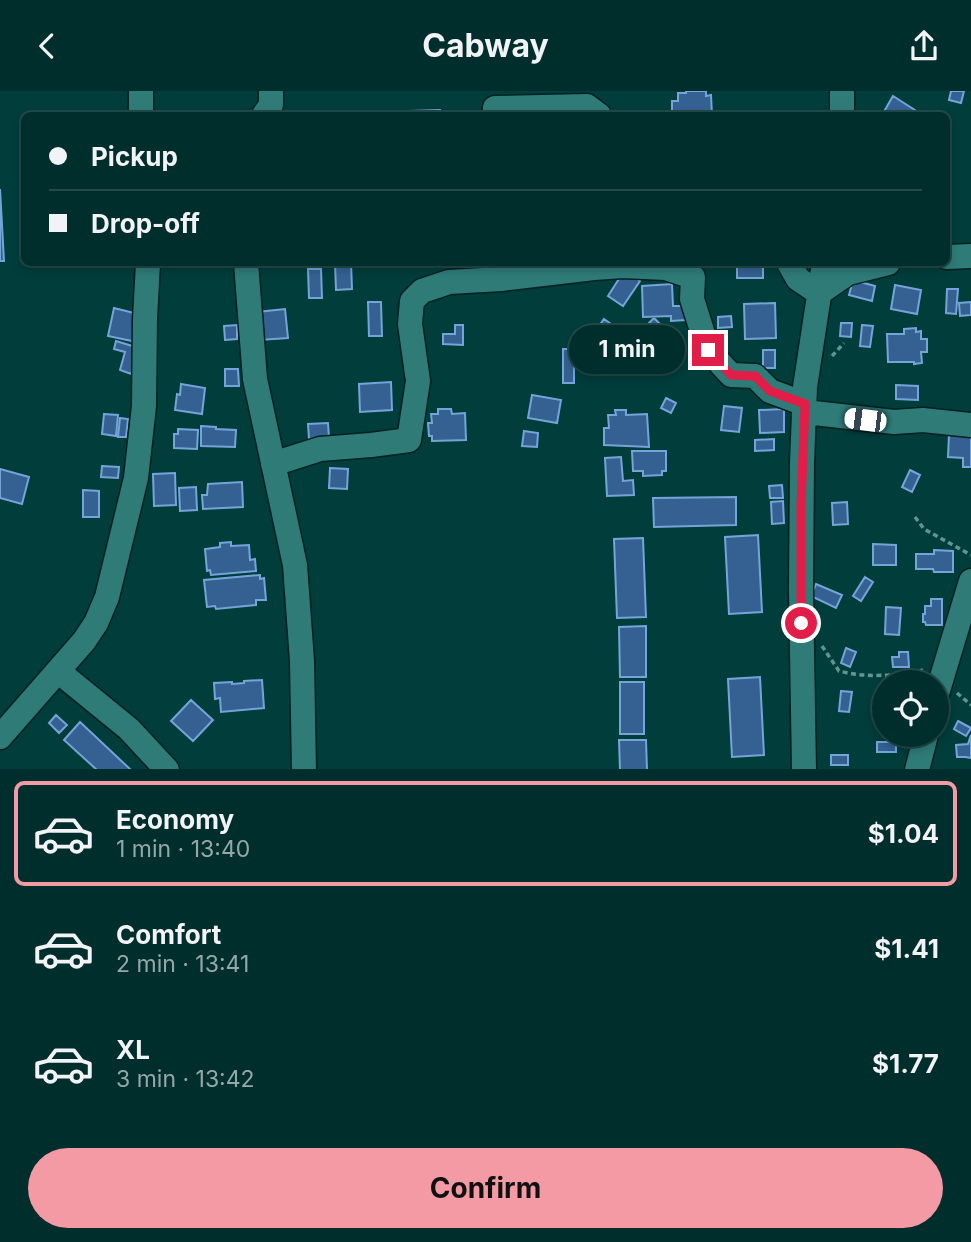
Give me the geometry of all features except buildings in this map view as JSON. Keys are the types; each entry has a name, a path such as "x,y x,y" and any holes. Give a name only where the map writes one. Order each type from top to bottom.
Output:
{"street":[{"path":"141,91 141,112"},
{"path":"266,112 271,105 271,91"},
{"path":"842,91 842,112"},
{"path":"495,112 495,108 587,106 595,112"},
{"path":"950,257 971,257"},
{"path":"0,737 84,641 96,623 107,597 136,478 144,406 148,266"},
{"path":"246,266 255,379 295,565 302,661 304,769"},
{"path":"273,464 320,449 409,440 418,381 410,324 412,301 422,291 449,282 622,266 666,268 693,277 692,299 708,350 731,375 755,376 770,391 805,408 894,422 923,420 971,425"},
{"path":"791,266 798,279 819,293"},
{"path":"804,769 801,505 805,387 824,266"},
{"path":"819,293 848,273 876,266"},
{"path":"944,670 971,581"},
{"path":"58,671 129,729 167,769"},
{"path":"917,769 923,747"}],"path":[{"path":"915,517 925,529 971,555"},
{"path":"801,623 819,642 839,671 855,675 872,675"},
{"path":"949,694 971,705"}],"route":[{"path":"708,350 731,375 755,376 770,391 805,404 801,505 801,623"}]}
